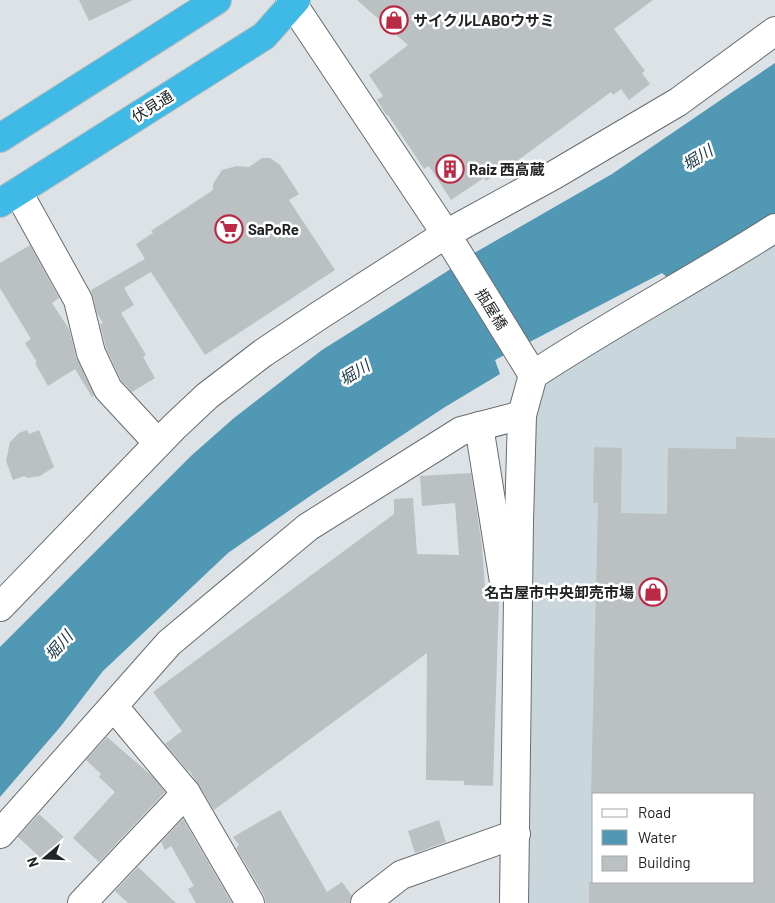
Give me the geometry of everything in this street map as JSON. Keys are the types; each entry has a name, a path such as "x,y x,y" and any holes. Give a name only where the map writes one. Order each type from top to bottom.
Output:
{"highway":[{"path":"0,138 218,0"},
{"name":"伏見通","path":"9,197 264,36 293,1"}],"street":[{"name":"瓶屋橋","path":"293,1 450,241 531,372"},
{"path":"0,607 158,443 207,396 263,354 320,314 450,241 554,175 678,102 775,30"},
{"path":"9,197 78,300 91,353 108,389 158,443"},
{"path":"514,903 522,414 531,372 706,272 775,228"},
{"path":"0,834 169,643 308,527 461,431 522,414"},
{"path":"479,426 504,582 518,597"},
{"path":"114,707 186,793 250,903"},
{"path":"82,903 186,793"},
{"path":"365,903 401,875 516,834"}],"shaded area":[{"name":"名古屋市中央卸売市場","path":"775,237 775,903 525,903 534,390"}],"water":[{"name":"堀川","path":"775,63 775,221 671,281 662,273 495,360 500,374 445,407 313,494 228,553 103,671 61,726 0,797 0,647 192,455 234,418 322,350 469,256 612,174"}],"building":[{"path":"79,0 133,0 89,21"},
{"path":"357,0 653,0 614,29 645,71 642,73 650,84 629,100 621,89 613,95 611,92 517,161 486,181 484,178 451,200 429,166 424,169 387,116 377,100 383,96 369,75 408,45"},
{"path":"262,158 270,158 280,165 299,194 289,200 335,270 205,355 151,272 124,288 134,305 121,313 146,355 143,357 155,378 132,392 121,380 106,348 100,324 103,323 97,313 91,290 145,259 136,244 153,233 151,231 213,190 213,184 222,170 237,166 249,167"},
{"path":"30,245 59,298 52,303 69,329 76,357 94,395 92,397 75,369 48,386 35,363 37,362 25,343 31,339 0,288 0,263"},
{"path":"27,430 29,434 39,430 54,467 40,476 28,478 24,476 13,480 6,461 10,442 19,433"},
{"path":"736,437 775,438 775,903 589,903 589,882 755,883 755,793 591,794 598,503 593,503 594,447 622,448 621,513 667,514 668,448 736,449"},
{"path":"471,473 482,546 485,588 491,588 499,598 493,786 464,785 464,781 426,780 427,653 214,810 189,770 165,744 182,731 153,692 394,514 394,499 413,498 417,554 459,555 455,503 422,506 420,476"},
{"path":"107,737 152,776 165,792 99,862 73,838 115,792 99,777 101,774 86,760"},
{"path":"280,810 327,892 342,882 352,896 350,903 266,903 264,895 236,848 239,845 233,837"},
{"path":"39,814 64,837 43,860 18,837"},
{"path":"183,819 232,903 196,903 188,889 194,886 171,846 165,850 161,842"},
{"path":"439,820 446,842 415,853 408,831"},
{"path":"138,867 176,903 128,903 115,891"}],"place":[{"name":"サイクルLABOウサミ","path":"394,20"},
{"name":"Raiz 西高蔵","path":"450,169"},
{"name":"SaPoRe","path":"229,229"},
{"name":"名古屋市中央卸売市場","path":"653,592"}]}
